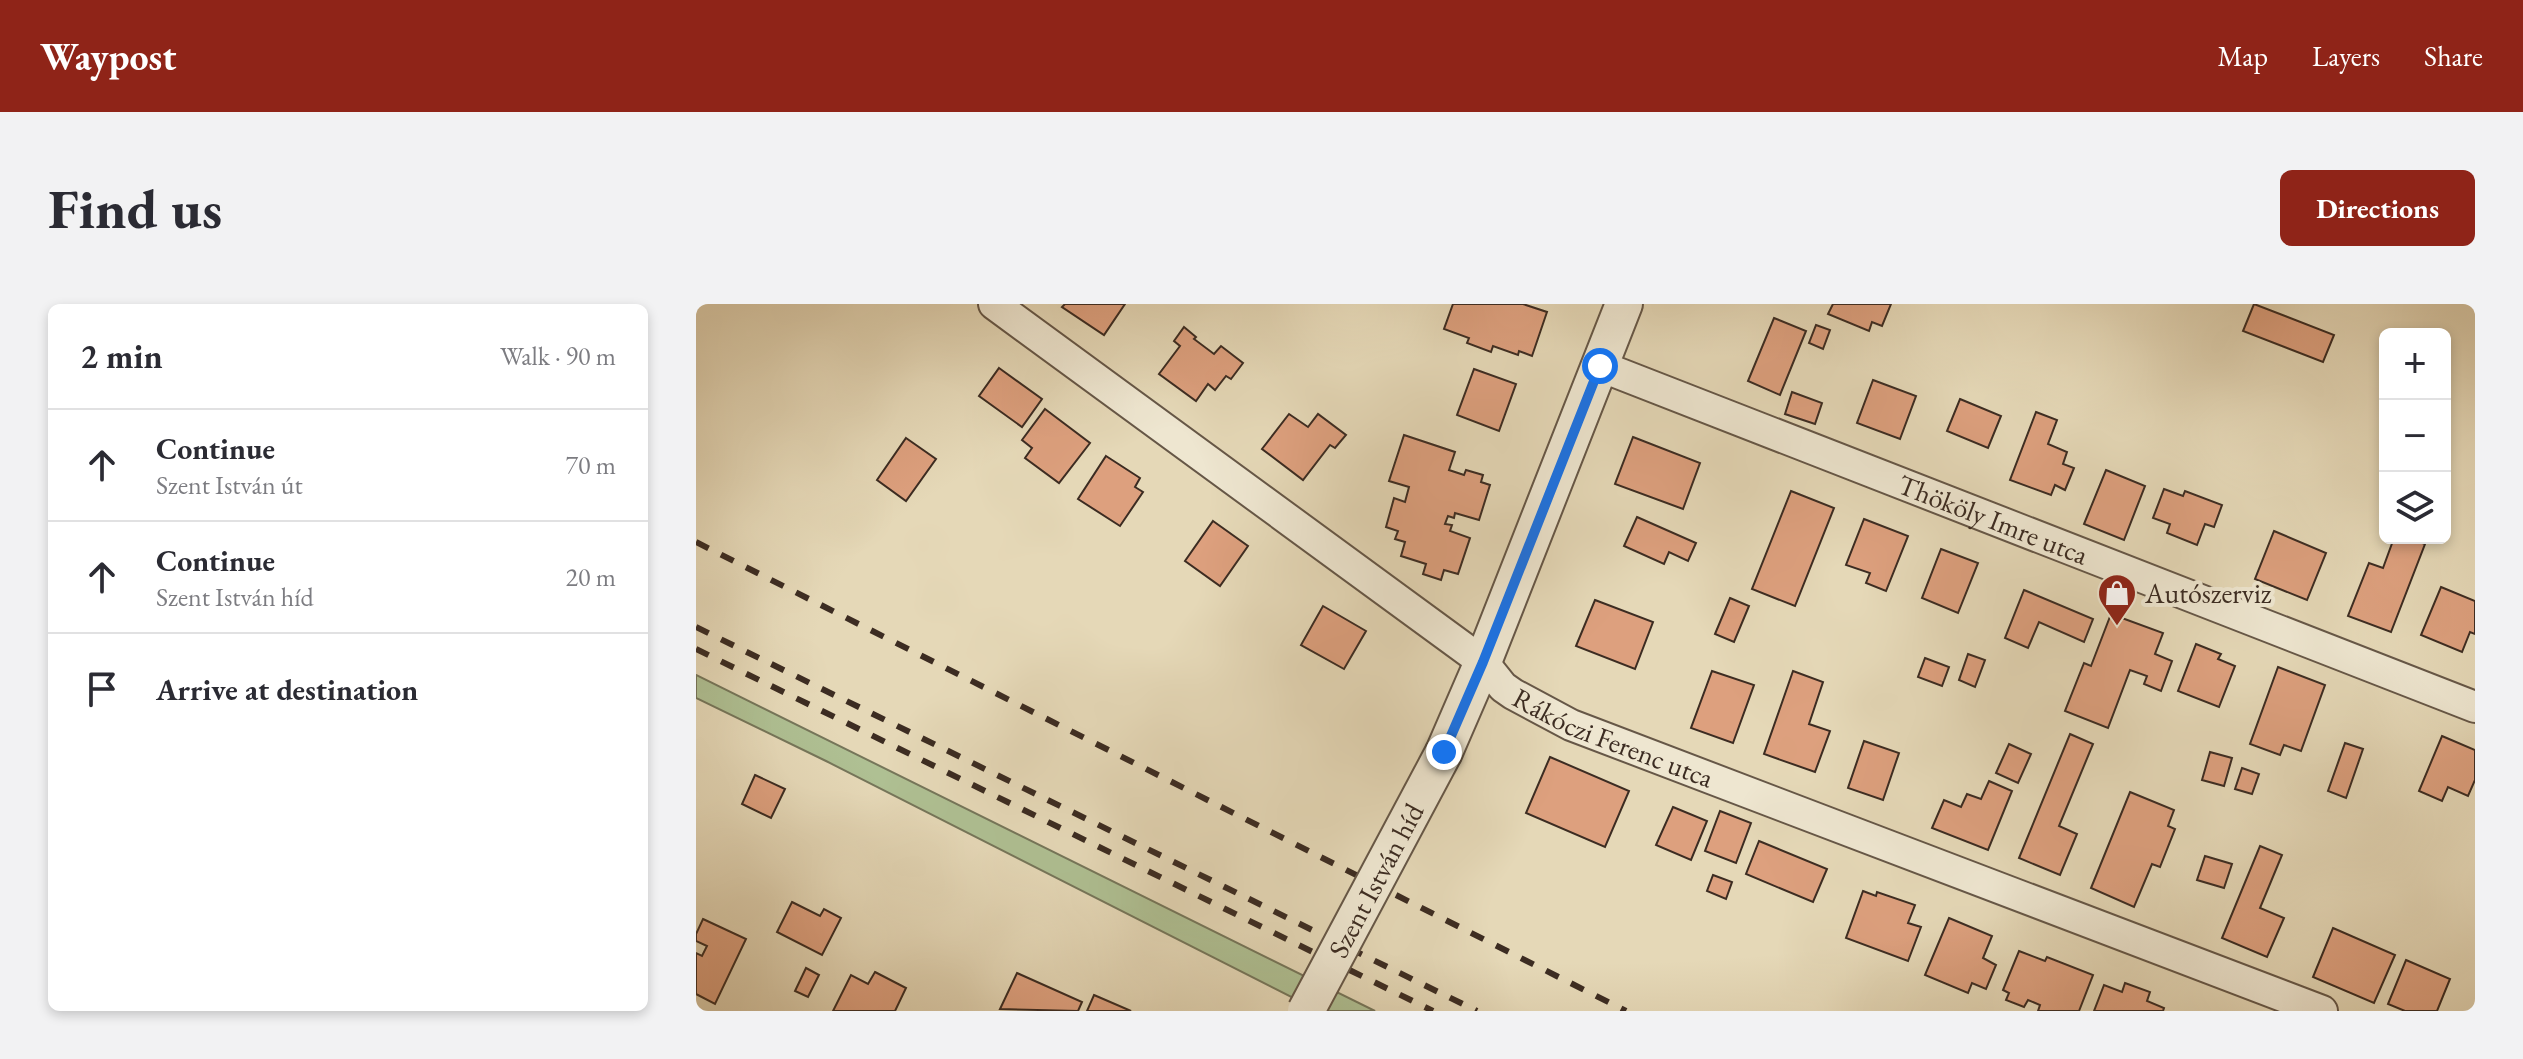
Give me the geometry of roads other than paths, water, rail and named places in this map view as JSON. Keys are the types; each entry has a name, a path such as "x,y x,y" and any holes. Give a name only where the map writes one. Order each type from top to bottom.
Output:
{"street":[{"name":"Rákóczi Ferenc utca","path":"994,304 1483,662 1503,687 1571,725 2322,1011"},
{"name":"Szent István híd","path":"1306,1011 1444,752 1483,662 1624,304"},
{"name":"Thököly Imre utca","path":"1600,366 2475,707"}],"railway":[{"path":"696,542 1626,1011"},
{"path":"696,627 1477,1011"},
{"path":"696,649 1433,1011"}],"place":[{"name":"Autószerviz","path":"2117,627"}]}
